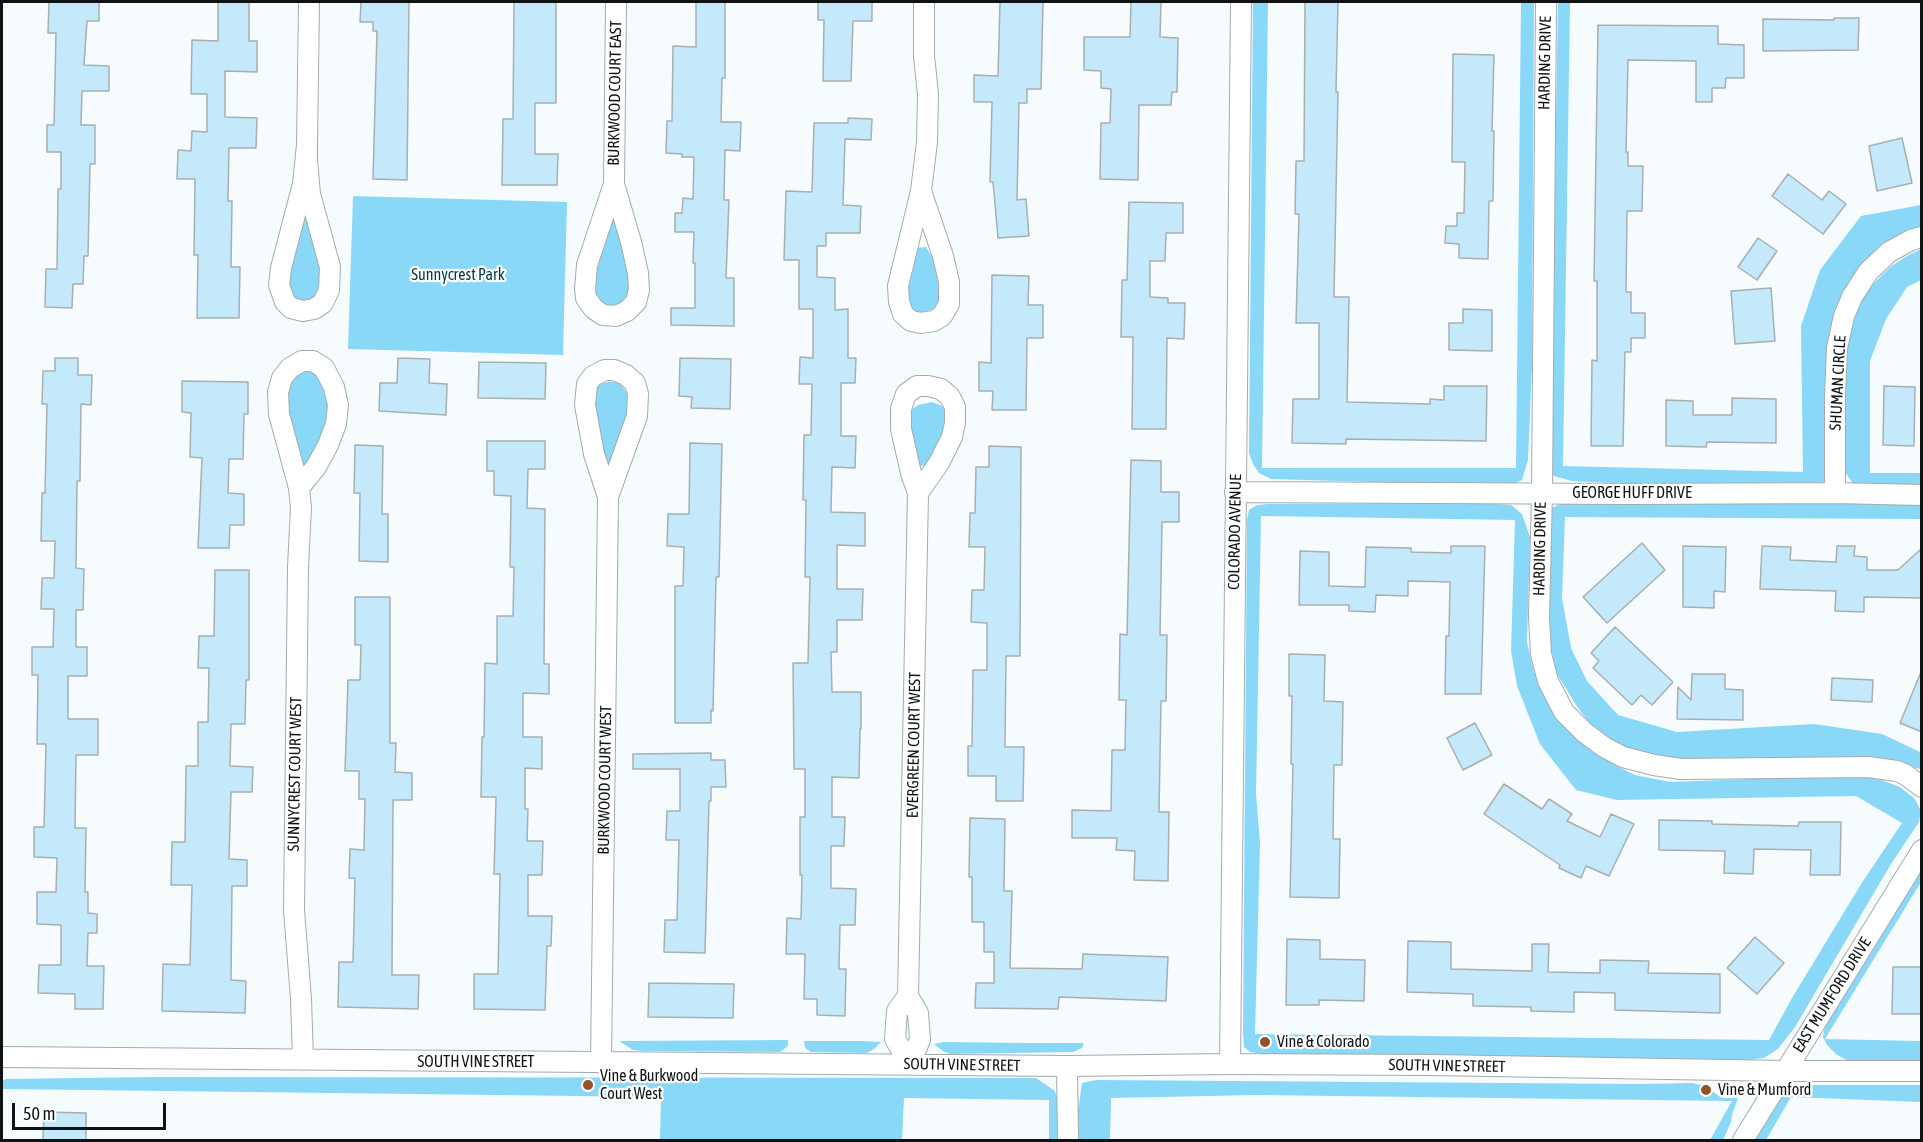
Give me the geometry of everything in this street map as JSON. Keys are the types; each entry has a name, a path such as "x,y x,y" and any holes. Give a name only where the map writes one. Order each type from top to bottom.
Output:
{"street":[{"path":"307,145 303,184 281,268 279,285 285,302 291,308 303,311 314,309 323,303 329,290 330,267 310,194 307,145 309,2"},
{"name":"BURKWOOD COURT EAST","path":"614,184 587,265 585,289 586,298 594,309 603,315 616,316 627,311 636,302 639,290 638,273 631,242 614,184 616,2"},
{"path":"921,191 943,256 949,282 949,304 942,316 934,321 921,323 910,321 903,314 899,302 898,286 921,191 927,142 928,94 924,56 924,2"},
{"name":"COLORADO AVENUE","path":"1230,1064 1241,2"},
{"name":"HARDING DRIVE","path":"1546,2 1539,617 1541,654 1548,681 1564,712 1584,732 1604,747 1623,757 1681,769 1868,766 1897,771 1922,788"},
{"name":"SHUMAN CIRCLE","path":"1835,493 1837,348 1844,315 1868,272 1889,252 1911,240 1922,237"},
{"name":"SUNNYCREST COURT WEST","path":"299,488 316,467 336,424 338,405 334,387 324,368 314,361 302,361 290,368 282,378 278,392 279,414 299,488 301,508 294,910 303,1060"},
{"name":"BURKWOOD COURT WEST","path":"601,1063 608,497 594,454 585,405 587,384 593,376 605,370 614,370 626,375 635,383 638,405 637,416 608,497"},
{"name":"EVERGREEN COURT WEST","path":"910,1064 895,1040 897,1011 908,996 918,493 901,429 901,409 906,394 917,386 928,386 941,389 950,397 955,407 956,423 952,438 939,463 918,493"},
{"name":"GEORGE HUFF DRIVE","path":"1235,492 1922,495"},
{"name":"EAST MUMFORD DRIVE","path":"1743,1140 1922,850"},
{"name":"SOUTH VINE STREET","path":"2,1057 1067,1066 1430,1065 1922,1071"},
{"path":"1067,1066 1068,1140"}],"green space":[{"path":"1253,2 1268,2 1262,468 1516,468 1521,2 1534,2 1532,365 1528,460 1522,480 1509,486 1271,479 1259,473 1253,464 1249,453"},
{"path":"1558,2 1570,2 1563,466 1803,472 1801,326 1820,270 1861,216 1921,205 1922,230 1838,312 1827,351 1826,477 1823,483 1813,489 1754,490 1572,481 1554,476 1550,471"},
{"name":"Sunnycrest Park","path":"353,196 567,202 563,355 348,349"},
{"path":"306,214 322,269 322,288 318,296 305,306 293,303 287,291 295,240"},
{"path":"615,214 633,284 624,302 612,306 601,304 595,296 593,275"},
{"path":"926,247 934,260 942,283 941,298 937,307 926,312 914,312 908,308 904,298 916,248"},
{"path":"1921,249 1921,280 1907,287 1886,319 1870,361 1870,473 1921,473 1921,487 1854,485 1842,468 1846,334 1862,295 1890,267"},
{"path":"299,366 316,370 330,394 328,435 304,469 294,446 287,405 289,383"},
{"path":"608,382 618,382 625,390 631,404 611,470 606,466 590,412 594,389"},
{"path":"932,402 942,406 946,411 949,428 928,465 922,466 917,464 907,418 910,411 918,405"},
{"path":"1571,500 1921,502 1921,519 1565,517 1562,598 1571,648 1587,681 1618,715 1677,732 1814,724 1882,734 1920,752 1921,769 1886,761 1677,760 1629,752 1599,735 1578,708 1557,674 1548,638 1550,513 1553,507"},
{"path":"1477,503 1511,505 1522,514 1530,537 1527,642 1534,672 1577,738 1613,764 1635,775 1670,782 1871,776 1900,787 1915,799 1921,811 1919,822 1891,864 1795,1027 1778,1049 1764,1058 1747,1060 1316,1057 1263,1054 1250,1052 1244,1047 1247,520 1249,510 1257,505","holes":["1261,516 1515,520 1511,651 1517,686 1540,744 1576,790 1617,800 1856,796 1902,823 1863,881 1769,1040 1255,1034 1260,843 1256,794"]},
{"path":"1921,868 1921,882 1825,1039 1921,1041 1921,1063 1848,1061 1827,1045 1823,1037 1825,1025"},
{"path":"788,1040 788,1046 780,1052 644,1051 633,1050 619,1041"},
{"path":"804,1041 881,1042 867,1053 811,1052 805,1048"},
{"path":"943,1042 1084,1043 1082,1048 1073,1052 950,1054 934,1044"},
{"path":"154,1077 1036,1078 1055,1091 1060,1109 1059,1140 1049,1140 1049,1100 904,1098 902,1140 660,1140 661,1097 2,1089 2,1081 6,1079"},
{"path":"1096,1080 1692,1083 1705,1086 1722,1098 1738,1098 1723,1140 1710,1140 1732,1101 1257,1095 1111,1098 1110,1140 1077,1140 1082,1083"},
{"path":"1788,1085 1921,1085 1921,1102 1791,1097 1766,1140 1753,1140"}],"building":[{"path":"49,2 99,2 99,21 87,21 84,65 109,66 109,91 82,91 81,125 95,125 95,164 90,164 88,256 84,256 83,284 73,284 72,308 45,307 46,269 57,269 58,189 61,189 61,152 47,152 47,125 54,125 56,33 48,33"},
{"path":"218,2 249,2 249,41 257,41 257,72 225,71 225,117 257,118 256,148 229,148 228,201 232,201 231,267 240,267 239,318 197,318 198,255 194,255 195,179 177,179 178,150 191,151 192,131 207,132 207,94 191,94 192,40 218,41"},
{"path":"361,2 409,2 407,180 373,179 377,31 373,31 373,22 360,22"},
{"path":"514,2 556,2 556,103 535,103 535,154 558,154 557,185 502,185 503,119 513,119"},
{"path":"696,2 725,2 725,78 722,78 721,122 741,122 740,151 725,150 724,200 729,200 726,278 734,278 734,326 671,325 671,308 695,308 694,232 675,232 675,213 682,213 683,198 693,199 694,157 666,153 667,121 672,121 673,46 696,47"},
{"path":"818,2 872,2 872,21 853,21 851,81 823,81 824,20 818,20"},
{"path":"1000,2 1043,2 1041,89 1027,89 1027,103 1019,103 1017,200 1026,199 1029,236 998,238 993,182 990,182 992,102 974,102 974,75 998,76"},
{"path":"1131,2 1161,2 1160,37 1178,38 1177,92 1172,92 1171,105 1139,105 1138,180 1100,179 1101,123 1110,123 1111,89 1101,88 1101,71 1084,70 1084,37 1130,37"},
{"path":"1305,2 1338,2 1334,297 1349,297 1347,402 1430,404 1430,399 1444,400 1444,386 1487,386 1486,441 1346,439 1346,444 1292,443 1293,399 1319,399 1319,323 1296,323 1299,214 1295,214 1296,161 1304,161"},
{"path":"1834,18 1859,18 1858,50 1763,51 1763,19 1834,20"},
{"path":"1598,25 1718,26 1718,44 1744,45 1744,78 1726,78 1725,88 1712,88 1712,102 1696,102 1696,61 1628,60 1626,152 1628,152 1628,166 1643,166 1642,211 1627,211 1626,292 1631,292 1631,313 1645,313 1645,338 1631,338 1631,352 1625,352 1623,446 1591,446 1592,360 1597,361 1597,281 1594,281"},
{"path":"1453,54 1494,55 1493,201 1489,201 1488,259 1459,258 1459,244 1445,243 1446,226 1457,226 1457,213 1464,213 1465,162 1452,162"},
{"path":"848,118 872,119 871,140 845,139 843,205 861,206 860,233 826,233 826,246 817,246 817,277 835,278 835,310 848,309 848,358 856,358 855,383 841,383 841,436 856,436 855,468 832,467 831,512 865,513 865,546 837,545 837,589 863,589 862,620 837,620 837,652 831,652 832,692 861,692 859,778 832,777 832,817 845,817 844,846 831,846 831,888 856,889 855,925 840,925 839,969 846,969 845,1016 817,1015 817,999 804,999 805,954 786,954 787,918 801,919 800,817 805,817 805,769 794,769 793,663 808,663 810,577 805,577 806,500 803,500 804,435 811,435 812,384 799,384 800,357 813,358 813,309 799,309 799,260 784,260 786,191 812,192 814,123 848,123"},
{"path":"1902,138 1912,183 1877,191 1869,146"},
{"path":"1788,174 1822,200 1829,191 1846,204 1823,234 1772,196"},
{"path":"1129,202 1183,203 1183,233 1166,233 1165,261 1150,261 1150,297 1168,298 1168,303 1185,303 1184,339 1167,338 1166,429 1132,429 1133,337 1121,337 1122,280 1127,280"},
{"path":"1758,238 1777,251 1757,280 1738,267"},
{"path":"992,275 1029,276 1028,305 1043,305 1043,338 1027,338 1026,410 992,410 993,391 979,391 979,362 991,363"},
{"path":"1771,288 1775,341 1735,344 1731,291"},
{"path":"1463,309 1492,310 1492,351 1449,350 1449,323 1463,323"},
{"path":"55,358 78,358 78,375 92,375 91,405 81,404 80,481 77,481 76,568 84,569 83,610 76,610 76,647 87,647 87,676 68,676 68,719 98,719 98,755 76,755 75,828 86,828 85,892 88,892 88,913 97,914 97,933 88,933 87,966 104,966 103,1009 75,1009 75,994 38,993 39,965 61,965 61,925 37,924 37,892 56,892 57,858 34,857 34,827 44,827 46,744 37,744 38,675 32,675 32,647 53,647 54,609 41,609 42,578 54,578 55,541 41,541 42,493 45,493 47,404 42,404 43,371 55,371"},
{"path":"398,358 430,359 429,383 447,384 446,415 379,411 380,383 397,383"},
{"path":"680,358 731,359 730,409 691,408 692,397 679,396"},
{"path":"479,362 546,363 545,399 478,398"},
{"path":"182,381 248,382 248,414 244,414 243,459 229,459 228,493 244,494 244,525 230,525 229,548 198,548 202,458 190,457 191,413 182,412"},
{"path":"1884,386 1915,387 1914,446 1883,445"},
{"path":"1732,398 1776,399 1776,443 1707,442 1706,447 1666,446 1666,400 1693,401 1693,415 1732,415"},
{"path":"487,441 545,441 545,469 528,469 527,508 545,509 544,664 549,664 549,694 523,693 523,737 542,737 542,769 525,768 525,809 528,809 527,841 543,841 542,875 528,875 528,916 552,916 551,946 547,946 545,1010 474,1009 474,974 498,974 500,874 494,874 496,797 481,797 485,663 497,664 497,616 513,616 514,567 510,567 511,496 494,495 494,471 487,471"},
{"path":"690,443 722,444 719,577 716,577 711,723 675,723 675,586 683,586 684,547 667,546 668,514 689,514"},
{"path":"355,445 383,446 382,514 388,514 388,562 359,561 360,493 354,493"},
{"path":"989,446 1021,447 1020,656 1006,656 1005,747 1024,747 1023,801 996,801 996,776 968,776 968,746 972,746 973,670 987,670 987,623 971,622 972,590 984,590 985,547 969,547 970,513 975,513 976,467 989,467"},
{"path":"1131,460 1161,461 1161,492 1179,492 1179,522 1162,522 1160,635 1167,635 1166,701 1161,701 1159,812 1169,812 1168,881 1134,880 1135,851 1116,850 1117,838 1072,838 1072,810 1111,811 1112,750 1125,750 1126,700 1119,700 1120,634 1127,635"},
{"path":"1642,543 1665,570 1607,623 1583,597"},
{"path":"1451,546 1485,546 1481,694 1445,694 1450,582 1408,581 1408,596 1376,595 1375,612 1349,611 1349,605 1299,605 1300,551 1329,552 1329,586 1365,587 1366,547 1411,548 1411,552 1451,553"},
{"path":"1683,546 1726,547 1725,592 1714,591 1714,608 1683,607"},
{"path":"1762,546 1791,547 1790,560 1836,562 1837,546 1855,546 1854,556 1867,557 1867,570 1898,570 1922,548 1922,598 1864,597 1864,612 1835,611 1836,591 1760,589"},
{"path":"215,570 249,570 249,680 246,680 245,724 231,724 230,766 253,767 252,792 231,792 229,859 247,860 247,886 232,886 231,980 246,981 245,1013 162,1011 163,964 190,965 192,885 171,885 172,842 185,842 186,766 198,766 198,722 208,722 209,668 198,668 199,636 214,636"},
{"path":"355,597 390,597 390,743 396,743 395,772 412,773 412,800 393,800 392,975 419,975 418,1009 338,1007 339,962 353,962 355,878 349,878 350,849 364,850 365,799 359,799 359,771 345,771 348,680 360,680 361,645 355,645"},
{"path":"1615,627 1673,682 1652,705 1641,695 1632,705 1593,668 1599,661 1591,653"},
{"path":"1289,654 1325,655 1324,701 1343,702 1342,765 1334,765 1333,839 1340,839 1339,898 1290,897 1293,764 1291,764 1292,696 1289,696"},
{"path":"1922,672 1922,732 1900,723"},
{"path":"1692,674 1725,674 1725,689 1743,690 1743,720 1677,719 1678,687 1691,700"},
{"path":"1832,678 1873,680 1872,702 1831,700"},
{"path":"1475,723 1492,755 1463,770 1447,738"},
{"path":"711,753 711,760 725,760 726,787 711,787 711,801 709,801 705,953 664,952 665,920 677,920 679,840 666,840 667,811 680,811 680,769 633,769 633,754"},
{"path":"1504,784 1542,809 1549,799 1572,814 1567,821 1600,837 1611,814 1634,824 1609,876 1586,866 1581,878 1559,868 1560,865 1484,814"},
{"path":"970,818 1005,819 1004,891 1012,891 1010,968 1082,969 1083,954 1168,957 1166,1001 1059,997 1058,1009 975,1008 976,983 994,983 994,952 984,952 984,922 972,922 972,877 969,877"},
{"path":"1659,820 1798,826 1799,822 1841,822 1840,875 1810,875 1811,850 1754,849 1753,874 1724,873 1725,851 1659,850"},
{"path":"1755,937 1784,963 1757,994 1727,968"},
{"path":"1287,939 1320,940 1320,959 1365,960 1364,1001 1319,1000 1319,1005 1286,1005"},
{"path":"1408,941 1451,942 1451,969 1532,971 1532,944 1549,944 1548,972 1600,973 1600,960 1649,961 1648,973 1720,974 1720,1013 1615,1010 1615,993 1574,992 1574,1012 1531,1011 1531,1007 1473,1006 1473,994 1407,992"},
{"path":"1893,967 1922,967 1922,1014 1892,1014"},
{"path":"649,983 734,984 733,1018 648,1017"},
{"path":"44,1112 86,1113 86,1140 43,1140"}],"place":[{"name":"Vine & Colorado","path":"1265,1042"},
{"name":"Vine & Burkwood Court West","path":"588,1085"},
{"name":"Vine & Mumford","path":"1706,1090"}]}
